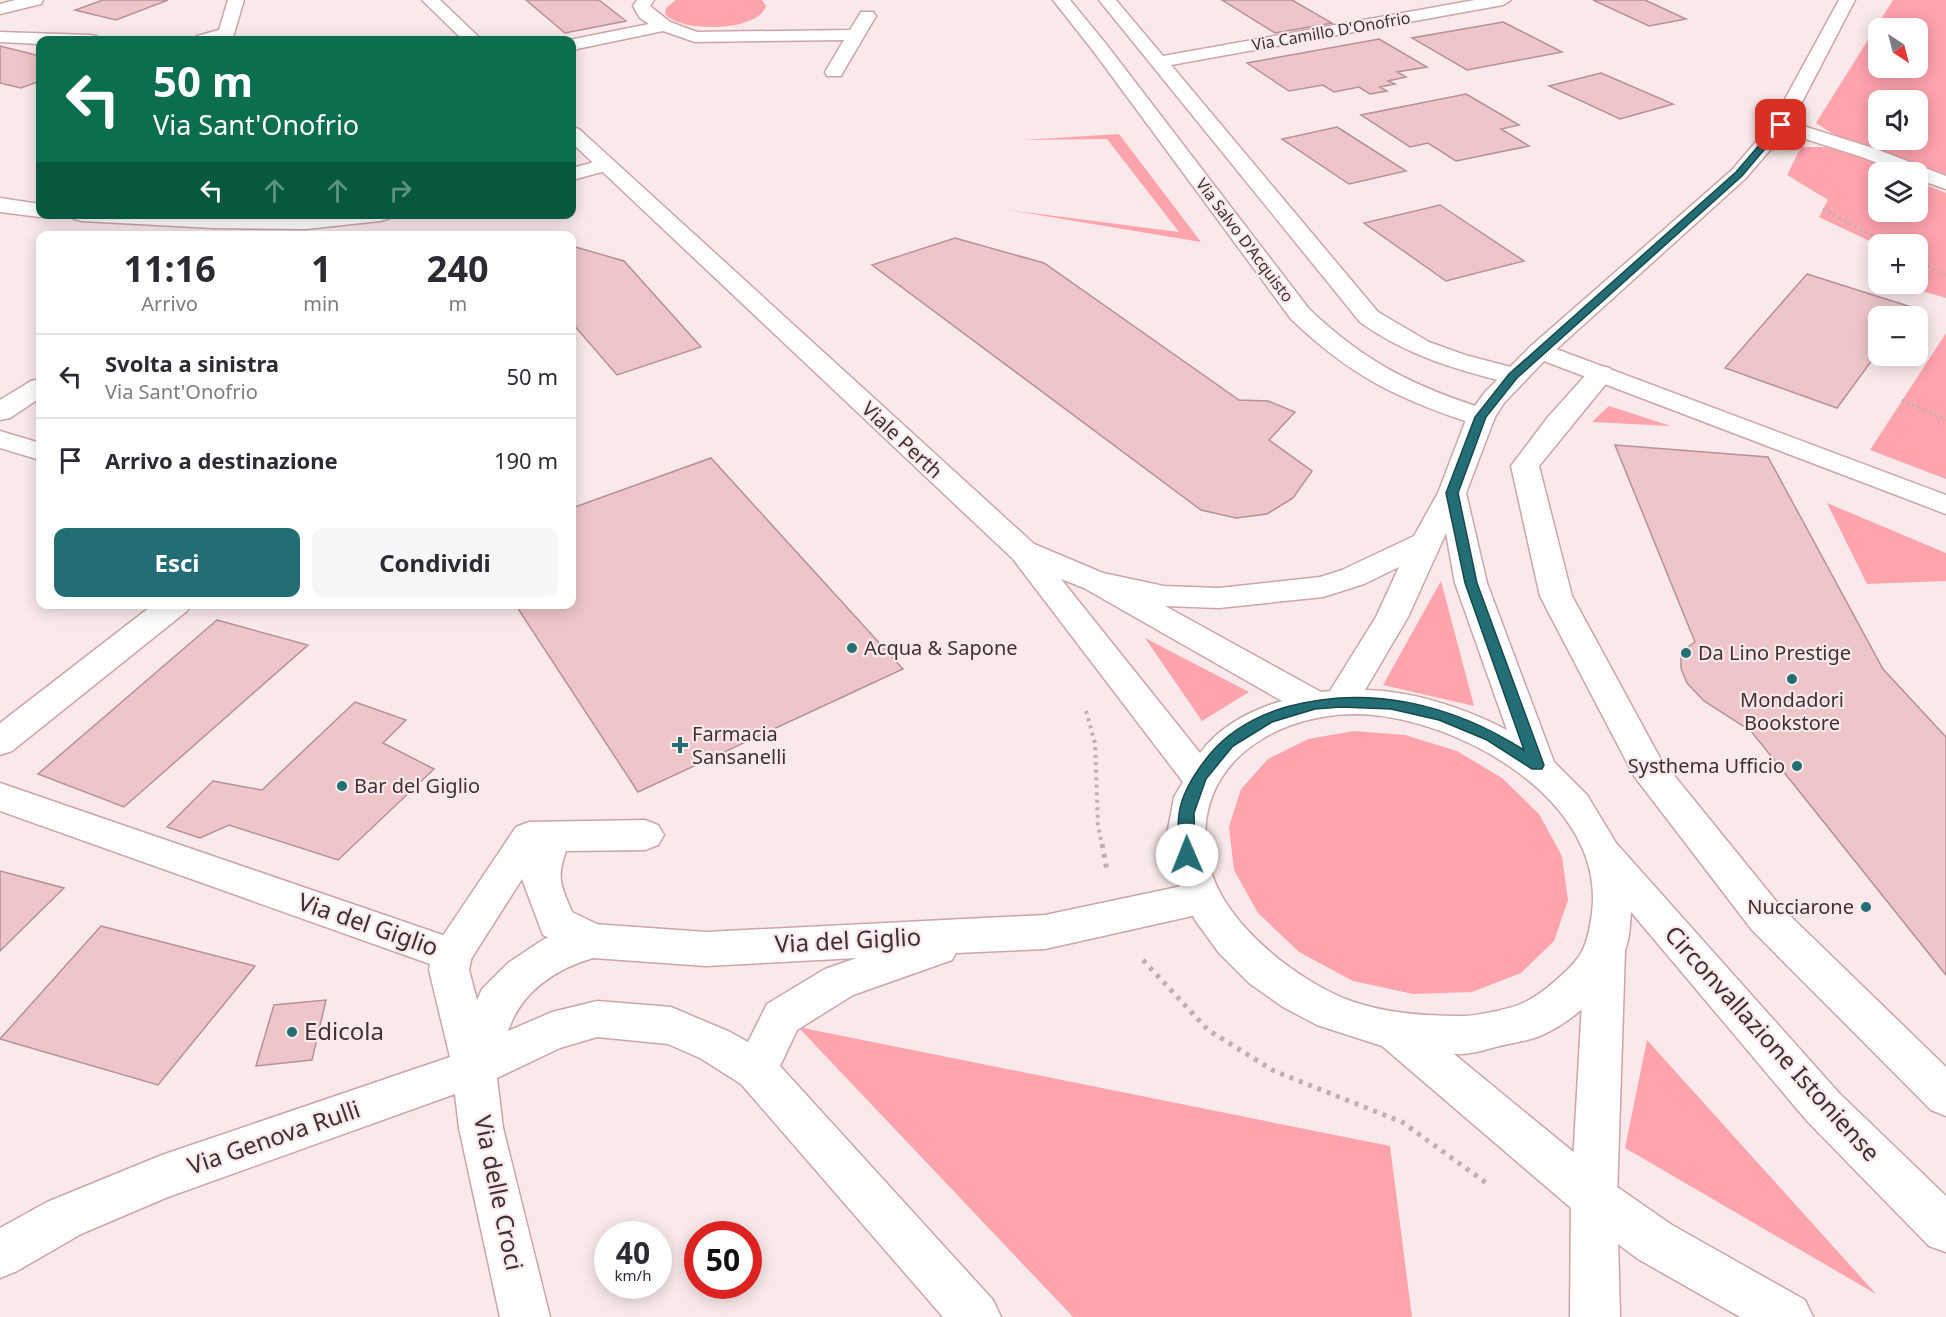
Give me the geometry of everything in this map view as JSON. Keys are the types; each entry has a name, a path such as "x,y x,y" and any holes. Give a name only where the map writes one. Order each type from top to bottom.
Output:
{"street":[{"path":"0,9 35,0"},
{"path":"220,36 230,29 237,0"},
{"path":"430,0 469,36"},
{"path":"646,0 641,6 645,14 663,26 695,37 854,36"},
{"name":"Via Salvo D'Acquisto","path":"1061,0 1377,323 1402,341 1420,350 1513,376"},
{"name":"Via Salvo D'Acquisto","path":"1107,0 1159,62 1188,129 1300,314 1350,359 1394,386 1430,401 1481,417"},
{"name":"Via Camillo D'Onofrio","path":"1159,62 1503,0"},
{"path":"1328,703 1392,617 1426,542 1452,493 1481,417 1513,376 1739,174 1781,125 1847,0"},
{"path":"834,72 867,16"},
{"path":"576,44 663,26"},
{"path":"0,37 36,38"},
{"path":"1781,125 1869,153 1946,183"},
{"name":"Viale Perth","path":"576,137 1024,552 1199,777"},
{"path":"576,173 606,165"},
{"path":"0,205 36,210"},
{"path":"176,219 306,222 334,219"},
{"path":"292,231 306,222"},
{"path":"1540,351 1946,505"},
{"path":"1601,374 1558,423 1525,466 1556,596 1647,767 1766,918 1946,1096"},
{"path":"0,412 36,390"},
{"path":"0,439 36,451"},
{"path":"1452,493 1471,583 1537,765"},
{"path":"1095,581 1164,596 1219,598 1323,587 1353,577 1426,542"},
{"path":"1024,552 1095,581 1328,703"},
{"path":"0,742 170,609"},
{"path":"1594,1317 1594,1198 1605,950 1614,902 1604,853 1577,806 1537,765 1492,737 1442,716 1391,704 1328,703 1267,718 1228,743 1199,777 1186,813 1187,855 1202,898 1232,942 1276,982 1332,1012 1395,1031 1464,1035 1527,1021 1575,991 1605,950"},
{"name":"Via del Giglio","path":"0,797 452,955 449,970 474,1068"},
{"path":"541,837 645,835"},
{"path":"452,955 541,837"},
{"path":"541,837 542,886 557,923 593,942"},
{"name":"Circonvallazione Istoniense","path":"1604,853 1823,1107 1946,1230"},
{"name":"Via del Giglio","path":"474,1068 497,1002 522,975 558,951 593,942 706,949 1044,932 1202,898"},
{"name":"Via del Giglio","path":"756,1070 782,1017 839,982 904,958 985,934"},
{"name":"Via Genova Rulli","path":"0,1254 64,1218 162,1177 474,1068 552,1031 597,1019 671,1026 715,1045 756,1070"},
{"path":"1395,1031 1594,1198 1655,1242 1788,1317"},
{"name":"Via delle Croci","path":"474,1068 481,1128 525,1317"},
{"path":"756,1070 976,1317"}],"path":[{"path":"1823,209 1869,234"},
{"path":"1928,266 1946,276"},
{"path":"1902,400 1946,420"},
{"path":"1085,709 1095,743 1098,825 1120,935 1208,1030 1274,1071 1402,1122 1495,1189"}],"shaded area":[{"path":"676,0 762,0 766,6 760,15 749,21 735,25 702,27 674,20 665,14 666,8"},
{"path":"1893,0 1946,0 1946,178 1928,171 1928,162 1905,162 1874,150 1928,150 1928,90 1868,90 1868,148 1833,134 1816,123 1868,40 1868,78 1928,78 1928,18 1882,18"},
{"path":"1119,134 1201,242 1008,210 1179,232 1107,139 1024,140"},
{"path":"1801,147 1826,147 1874,162 1868,162 1868,222 1928,222 1928,186 1946,193 1946,298 1928,293 1928,234 1868,234 1868,240 1819,217 1828,200 1787,175"},
{"path":"1946,333 1946,479 1870,450 1925,366 1928,366 1928,361"},
{"path":"1609,406 1671,426 1592,422"},
{"path":"1827,503 1946,553 1946,581 1867,584"},
{"path":"1441,581 1474,706 1383,685"},
{"path":"1145,638 1249,692 1202,721"},
{"path":"1354,731 1405,735 1457,751 1502,778 1539,814 1562,856 1568,900 1554,941 1521,973 1472,992 1413,994 1353,981 1299,952 1258,913 1234,870 1229,827 1241,789 1268,759 1308,739"},
{"path":"798,1027 1390,1146 1412,1317 1073,1317"},
{"path":"1647,1040 1876,1294 1625,1148"}],"building":[{"path":"103,0 168,0 116,20 75,10"},
{"path":"526,0 599,0 626,21 565,33"},
{"path":"1222,0 1292,0 1332,23 1275,33"},
{"path":"1593,0 1645,0 1686,19 1649,26"},
{"path":"1503,22 1562,52 1467,70 1412,38"},
{"path":"1379,39 1427,67 1397,72 1406,77 1388,81 1395,84 1380,87 1387,91 1370,94 1359,87 1334,92 1323,85 1289,91 1247,63"},
{"path":"0,46 36,55 36,82 21,88 0,83"},
{"path":"1601,73 1673,104 1620,119 1549,86"},
{"path":"1466,94 1519,125 1501,129 1529,146 1456,161 1428,143 1410,147 1361,115"},
{"path":"1337,127 1406,171 1349,184 1282,139"},
{"path":"1440,205 1524,261 1446,281 1364,223"},
{"path":"955,238 1044,263 1239,400 1268,401 1295,412 1269,440 1312,471 1293,498 1267,514 1236,518 1201,510 872,265"},
{"path":"576,247 624,261 701,347 617,375 576,328"},
{"path":"1807,274 1908,306 1868,306 1868,366 1837,408 1725,368"},
{"path":"1615,445 1768,457 1883,669 1946,737 1946,975 1751,731 1704,701 1687,683 1681,668 1681,652 1695,642"},
{"path":"711,458 903,669 638,792 518,609 576,609 576,507"},
{"path":"217,620 308,645 124,807 38,774"},
{"name":"Bar del Giglio","path":"355,702 406,720 383,743 434,769 338,860 229,825 200,838 167,827 213,781 262,790"},
{"path":"0,871 64,888 0,951"},
{"path":"101,926 255,966 158,1085 0,1039"},
{"name":"Edicola","path":"326,1000 312,1060 256,1066 274,1005"}],"place":[{"name":"Acqua & Sapone","path":"852,648"},
{"name":"Da Lino Prestige","path":"1686,653"},
{"name":"Mondadori Bookstore","path":"1792,679"},
{"name":"Farmacia Sansanelli","path":"680,745"},
{"name":"Systhema Ufficio","path":"1797,766"},
{"name":"Bar del Giglio","path":"342,786"},
{"name":"Nucciarone","path":"1866,907"},
{"name":"Edicola","path":"292,1032"}],"route":[{"path":"1187,855 1186,813 1199,777 1228,743 1267,718 1315,704 1341,702 1391,704 1442,716 1492,737 1537,765 1471,583 1452,493 1473,437 1481,417 1513,376 1739,174 1781,125"}]}
